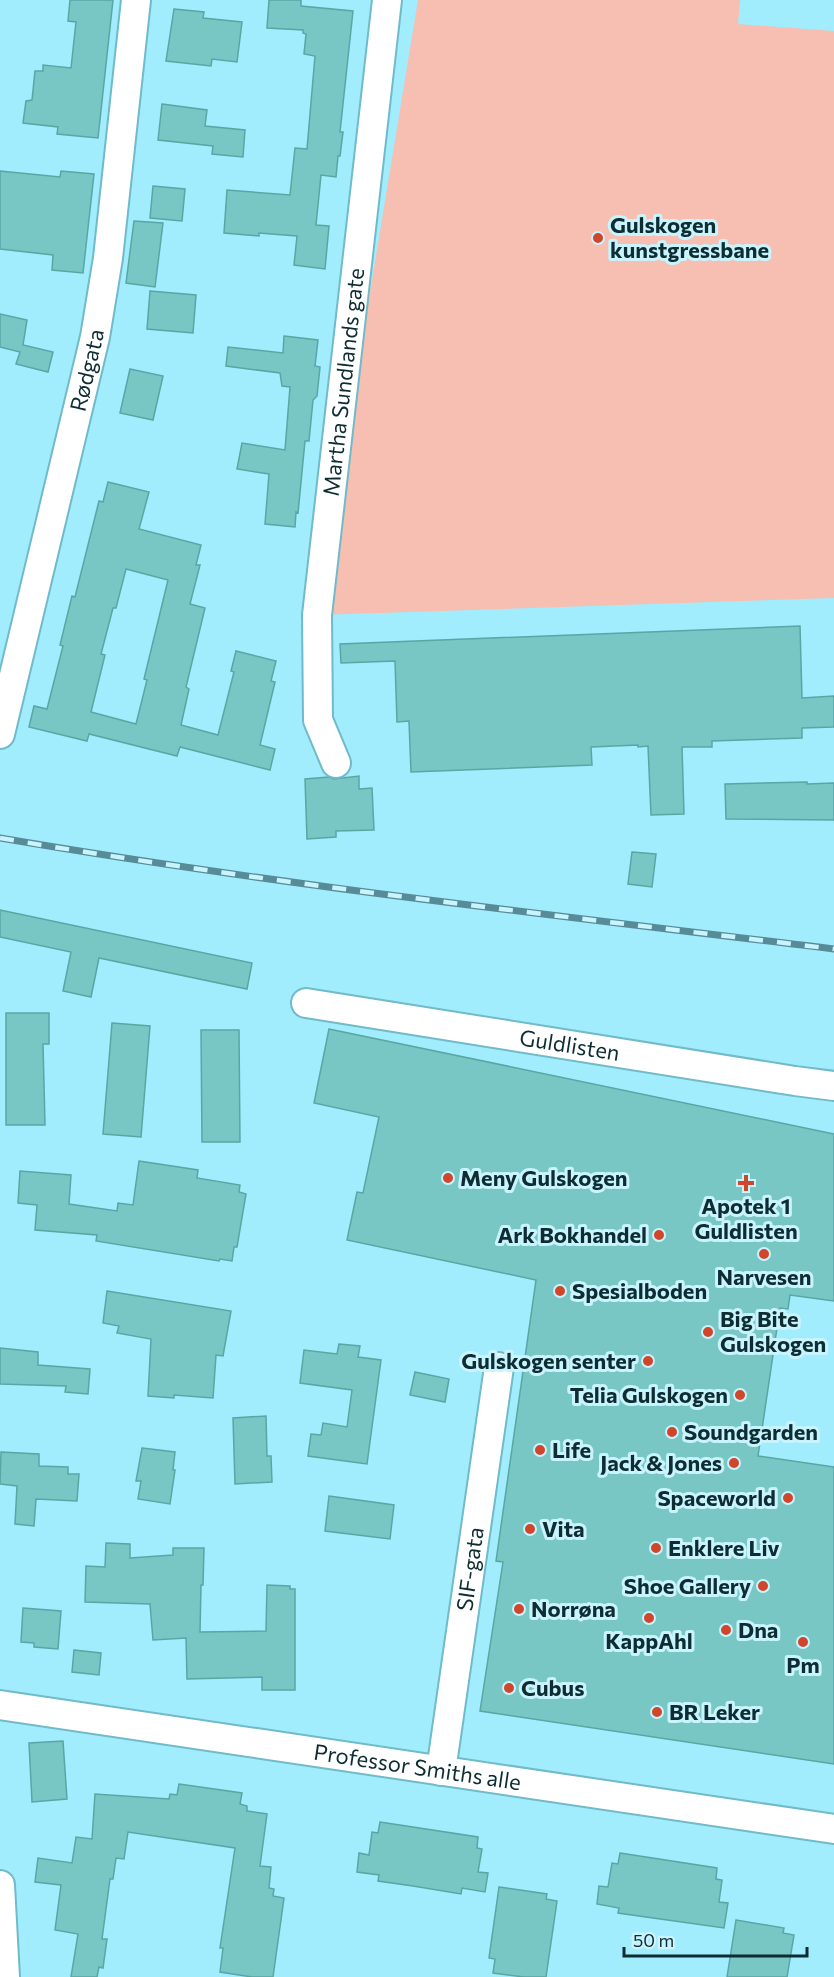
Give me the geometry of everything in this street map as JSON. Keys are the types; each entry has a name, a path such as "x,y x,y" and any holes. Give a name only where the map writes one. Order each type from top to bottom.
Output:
{"street":[{"name":"Rødgata","path":"0,734 95,337 108,258 136,0"},
{"name":"Martha Sundlands gate","path":"336,763 318,720 317,615 387,0"},
{"name":"Guldlisten","path":"306,1003 783,1080 834,1086"},
{"name":"SIF-gata","path":"441,1771 499,1366"},
{"name":"Professor Smiths alle","path":"0,1705 834,1828"},
{"path":"0,1885 5,1977"}],"shaded area":[{"path":"418,0 740,0 738,24 834,31 834,598 317,615"}],"building":[{"path":"70,0 113,0 98,138 57,134 58,127 23,123 26,101 32,100 35,71 43,71 43,65 71,68 76,22 68,21"},
{"path":"269,0 301,0 301,6 353,11 340,132 343,132 336,177 321,175 316,225 329,226 325,269 294,265 297,236 224,233 227,190 290,195 295,148 307,149 315,56 304,54 306,34 303,30 267,28"},
{"path":"174,9 204,12 203,18 242,22 237,62 212,59 211,66 166,61"},
{"path":"162,104 207,110 205,126 245,130 243,157 212,154 213,146 158,140"},
{"path":"0,171 60,177 61,171 94,174 83,273 52,270 53,255 0,249"},
{"path":"153,186 185,189 182,221 150,218"},
{"path":"134,221 163,223 155,287 126,283"},
{"path":"150,291 196,295 193,333 147,329"},
{"path":"0,314 27,320 23,345 53,352 48,372 16,364 20,352 0,347"},
{"path":"284,336 318,340 315,366 320,367 317,396 313,400 309,441 305,441 295,527 265,524 269,474 237,469 242,443 285,450 290,387 282,386 280,373 226,366 228,347 283,353"},
{"path":"130,369 163,376 153,420 120,413"},
{"path":"108,482 149,492 139,529 201,545 196,565 200,565 190,604 205,608 186,687 189,689 181,725 218,735 234,672 231,671 236,651 276,661 271,681 275,682 260,745 275,749 270,770 180,747 177,756 89,734 87,741 29,727 34,706 47,709 63,646 60,645 72,596 75,597 99,501 103,502","holes":["126,569 168,580 144,679 147,680 136,724 91,712 105,655 101,654"]},
{"path":"800,626 802,698 834,696 834,727 802,728 802,738 712,741 712,747 682,747 684,814 651,815 648,746 591,747 592,765 411,772 409,721 397,722 395,661 341,663 340,644"},
{"path":"359,776 359,789 372,788 374,830 336,831 336,837 307,839 305,779"},
{"path":"807,782 807,784 834,783 834,820 726,819 725,784"},
{"path":"632,852 656,854 652,887 628,884"},
{"path":"0,910 252,963 247,989 99,958 91,997 63,991 71,952 0,937"},
{"path":"6,1013 49,1013 49,1044 43,1044 45,1125 6,1125"},
{"path":"112,1023 150,1026 141,1137 103,1134"},
{"name":"Gulskogen senter","path":"329,1029 834,1134 834,1301 790,1295 788,1309 780,1308 758,1456 834,1467 834,1764 480,1711 503,1562 496,1561 536,1280 347,1240 357,1192 363,1193 379,1117 314,1103"},
{"path":"201,1030 239,1030 240,1142 202,1142"},
{"path":"139,1161 198,1170 197,1178 240,1185 239,1192 246,1194 237,1247 234,1247 232,1261 220,1259 219,1261 96,1241 97,1235 35,1230 37,1205 18,1203 20,1171 71,1175 69,1204 117,1211 118,1203 133,1205"},
{"path":"107,1291 231,1311 223,1356 216,1355 213,1398 148,1396 151,1339 117,1333 119,1326 103,1323"},
{"path":"339,1344 360,1346 358,1357 381,1360 367,1464 308,1456 311,1434 321,1435 323,1423 347,1427 352,1390 300,1383 304,1350 337,1354"},
{"path":"0,1348 38,1352 38,1365 90,1369 88,1394 65,1392 66,1386 0,1384"},
{"path":"415,1372 449,1379 445,1402 410,1395"},
{"path":"266,1416 267,1456 271,1456 272,1482 235,1484 233,1418"},
{"path":"142,1448 175,1452 170,1504 138,1499 141,1481 136,1481"},
{"path":"1,1452 39,1454 39,1466 68,1467 68,1474 79,1474 77,1501 36,1499 34,1526 15,1524 17,1486 0,1484"},
{"path":"329,1496 394,1505 390,1539 325,1531"},
{"path":"106,1543 130,1544 130,1558 173,1555 173,1548 204,1548 200,1632 266,1631 267,1585 290,1586 290,1589 295,1589 295,1690 262,1690 262,1677 187,1679 186,1638 153,1640 150,1604 85,1602 86,1566 105,1567"},
{"path":"23,1608 61,1611 58,1649 34,1647 34,1643 21,1642"},
{"path":"74,1650 101,1653 99,1675 72,1672"},
{"path":"63,1741 67,1799 32,1802 29,1743"},
{"path":"179,1784 242,1793 240,1804 247,1806 247,1811 267,1814 260,1866 271,1867 269,1888 274,1889 273,1896 284,1898 273,1977 252,1977 220,1972 223,1948 220,1948 235,1848 128,1832 124,1859 116,1858 113,1879 110,1879 102,1939 107,1939 103,1968 99,1967 97,1977 71,1977 78,1934 55,1930 61,1885 35,1882 38,1858 72,1863 76,1837 92,1839 95,1794 169,1799 170,1794 177,1795"},
{"path":"380,1822 478,1837 477,1848 482,1849 478,1872 488,1873 485,1892 462,1888 461,1894 378,1881 379,1875 357,1872 359,1853 369,1855 372,1832 378,1833"},
{"path":"620,1853 717,1868 716,1879 722,1880 719,1902 728,1903 724,1928 618,1913 619,1908 597,1904 599,1886 608,1887 612,1863 618,1864"},
{"path":"499,1887 547,1894 546,1899 557,1901 546,1977 493,1973 495,1959 489,1958"},
{"path":"736,1920 784,1928 783,1933 794,1935 787,1977 727,1977"}],"railway":[{"path":"0,838 312,885 834,949"}],"place":[{"name":"Gulskogen kunstgressbane","path":"598,238"},
{"name":"Meny Gulskogen","path":"448,1178"},
{"name":"Apotek 1 Guldlisten","path":"746,1183"},
{"name":"Ark Bokhandel","path":"659,1235"},
{"name":"Narvesen","path":"764,1254"},
{"name":"Spesialboden","path":"560,1291"},
{"name":"Big Bite Gulskogen","path":"708,1332"},
{"name":"Gulskogen senter","path":"648,1361"},
{"name":"Telia Gulskogen","path":"740,1395"},
{"name":"Soundgarden","path":"672,1432"},
{"name":"Life","path":"540,1450"},
{"name":"Jack & Jones","path":"734,1463"},
{"name":"Spaceworld","path":"788,1498"},
{"name":"Vita","path":"530,1529"},
{"name":"Enklere Liv","path":"656,1548"},
{"name":"Shoe Gallery","path":"763,1586"},
{"name":"Norrøna","path":"519,1609"},
{"name":"KappAhl","path":"649,1618"},
{"name":"Dna","path":"726,1630"},
{"name":"Pm","path":"803,1642"},
{"name":"Cubus","path":"509,1688"},
{"name":"BR Leker","path":"657,1712"}]}
